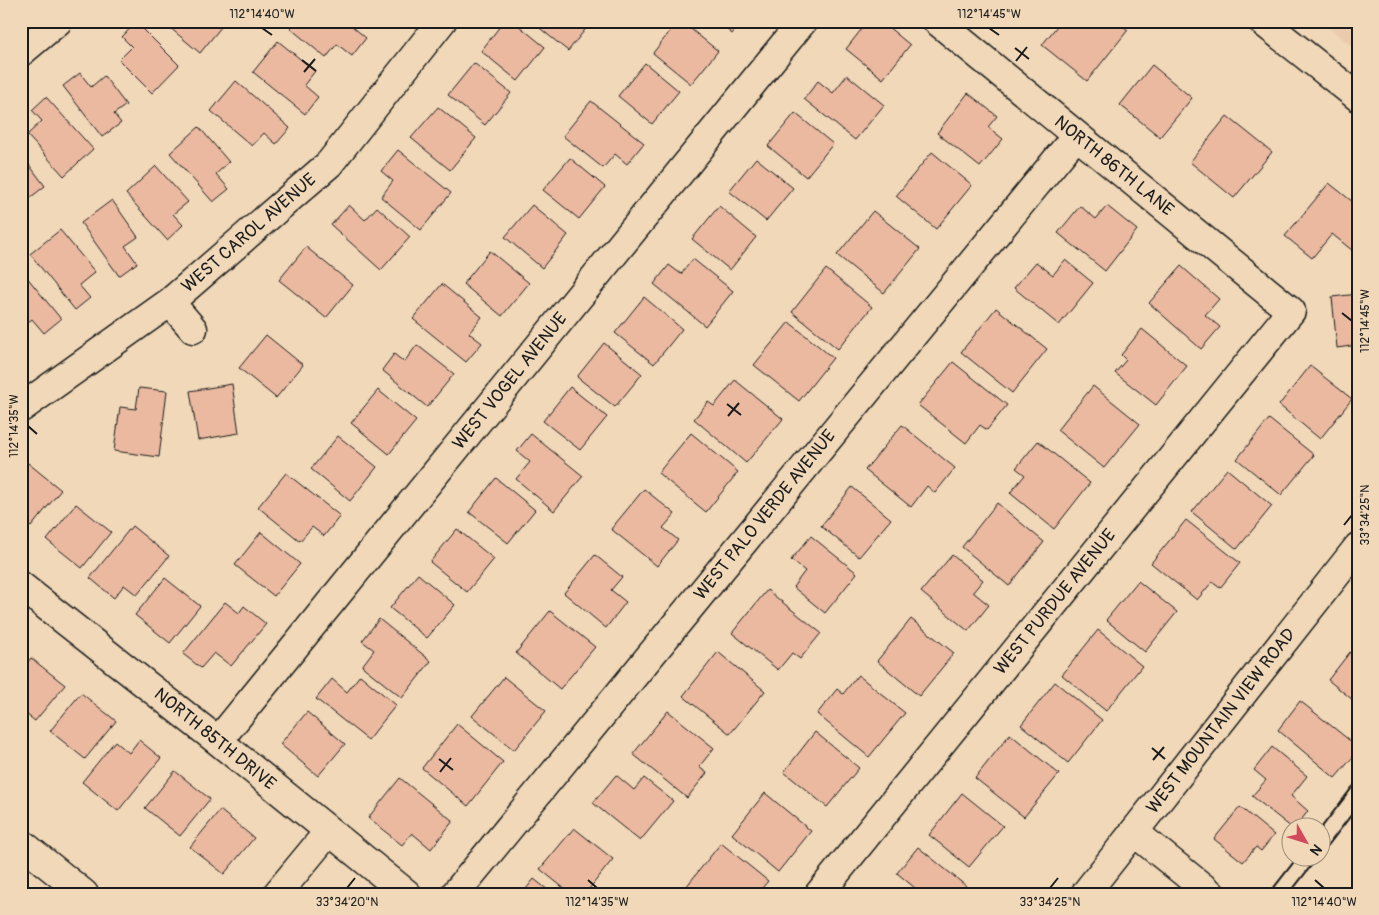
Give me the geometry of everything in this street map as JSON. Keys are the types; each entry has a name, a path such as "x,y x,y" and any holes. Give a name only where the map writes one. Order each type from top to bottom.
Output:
{"street":[{"path":"21,52 58,21"},
{"name":"WEST CAROL AVENUE","path":"21,408 170,302 329,164 442,21"},
{"name":"WEST VOGEL AVENUE","path":"218,741 803,21"},
{"name":"NORTH 86TH LANE","path":"937,21 1291,311"},
{"path":"1262,21 1358,98"},
{"name":"WEST PALO VERDE AVENUE","path":"455,894 1076,136"},
{"path":"170,302 193,329"},
{"name":"WEST PURDUE AVENUE","path":"819,894 1291,311"},
{"name":"WEST MOUNTAIN VIEW ROAD","path":"1085,894 1358,547"},
{"name":"NORTH 85TH DRIVE","path":"21,586 218,741 407,894"},
{"path":"277,894 329,831"},
{"path":"1134,832 1211,894"},
{"path":"21,843 84,894"}],"lane":[{"path":"1332,827 1358,794"},
{"path":"1279,894 1300,868"}],"shaded area":[{"path":"1320,21 1358,21 1358,51"}],"building":[{"path":"162,21 226,21 200,53"},
{"path":"296,21 346,21 366,38 352,56 337,44 326,58 290,28"},
{"path":"504,21 513,21 545,47 518,81 481,51"},
{"path":"531,21 592,21 568,51"},
{"path":"678,21 681,21 718,51 691,84 653,53"},
{"path":"717,21 742,21 732,34"},
{"path":"868,21 881,21 910,45 883,79 846,49"},
{"path":"1061,21 1116,21 1128,30 1087,81 1042,45"},
{"path":"136,22 179,65 152,93 119,60 132,47 122,37"},
{"path":"278,41 315,71 304,85 318,97 305,114 253,72"},
{"path":"474,63 511,93 485,125 448,95"},
{"path":"645,63 679,91 652,124 618,96"},
{"path":"1152,65 1192,98 1160,137 1120,105"},
{"path":"80,73 91,87 104,76 126,105 114,114 121,123 102,137 63,86"},
{"path":"847,75 884,105 855,140 804,99 818,81 833,93"},
{"path":"236,81 290,128 276,144 264,133 252,146 211,111"},
{"path":"968,93 997,116 988,127 1003,139 980,167 937,133"},
{"path":"46,97 93,149 64,176 27,135 42,121 32,110"},
{"path":"591,101 644,143 627,164 615,154 603,168 563,136"},
{"path":"438,107 476,138 450,170 411,138"},
{"path":"795,113 833,144 806,177 768,146"},
{"path":"1227,116 1272,152 1234,198 1190,162"},
{"path":"199,127 229,162 216,174 229,189 213,202 170,153"},
{"path":"398,150 451,193 421,230 381,197 393,181 381,171"},
{"path":"932,152 972,185 936,229 896,196"},
{"path":"21,154 45,186 21,205"},
{"path":"570,158 605,187 579,219 543,190"},
{"path":"756,158 793,188 766,221 729,191"},
{"path":"156,166 188,202 173,214 183,225 167,240 126,194"},
{"path":"1329,183 1358,206 1358,245 1353,251 1332,234 1312,258 1285,236"},
{"path":"112,200 138,237 125,246 137,263 119,276 81,223"},
{"path":"349,205 365,220 377,207 410,237 381,270 331,225"},
{"path":"532,205 568,235 542,268 505,237"},
{"path":"719,206 756,237 730,270 692,239"},
{"path":"1080,206 1096,219 1107,206 1137,230 1105,271 1058,233"},
{"path":"873,211 920,249 884,293 837,255"},
{"path":"60,230 95,272 79,285 90,298 75,310 30,254"},
{"path":"306,247 353,285 326,318 279,280"},
{"path":"490,251 529,283 502,316 463,284"},
{"path":"693,259 733,291 705,326 654,284 669,265 681,274"},
{"path":"1065,260 1093,283 1059,325 1014,288 1036,262 1053,275"},
{"path":"1181,266 1219,299 1205,315 1220,327 1201,349 1149,303"},
{"path":"826,269 872,307 838,349 792,312"},
{"path":"21,270 61,319 44,333 32,319 21,328"},
{"path":"442,284 482,317 469,333 482,343 466,362 413,319"},
{"path":"1358,294 1358,345 1337,348 1332,297"},
{"path":"644,297 682,329 654,364 615,333"},
{"path":"996,308 1047,349 1012,393 961,352"},
{"path":"789,322 833,358 799,401 754,365"},
{"path":"1142,329 1187,366 1156,405 1115,373 1126,360 1121,355"},
{"path":"266,335 303,365 276,398 239,368"},
{"path":"604,343 642,374 615,407 577,377"},
{"path":"417,345 454,374 427,407 382,370 394,354 404,362"},
{"path":"953,362 1007,405 987,430 980,425 966,443 918,405"},
{"path":"1310,366 1352,399 1320,439 1279,405"},
{"path":"735,380 783,419 746,463 694,419 708,402 714,406"},
{"path":"232,384 239,433 198,440 190,391"},
{"path":"1093,386 1140,424 1104,468 1057,430"},
{"path":"570,387 607,417 580,450 543,421"},
{"path":"139,388 167,391 159,457 114,451 120,407 136,409"},
{"path":"378,390 416,421 389,454 351,423"},
{"path":"1269,419 1314,455 1281,495 1237,459"},
{"path":"902,425 955,468 935,493 927,486 911,507 865,470"},
{"path":"691,433 738,472 706,512 658,473"},
{"path":"531,434 583,476 554,511 516,479 530,462 517,451"},
{"path":"338,436 377,467 350,501 311,469"},
{"path":"1038,441 1090,483 1054,529 1010,493 1025,475 1016,468"},
{"path":"28,463 61,490 31,527 21,519 21,471"},
{"path":"1227,469 1272,506 1237,549 1192,512"},
{"path":"286,473 340,516 324,536 312,527 300,541 258,507"},
{"path":"496,478 535,510 508,543 469,512"},
{"path":"852,487 891,519 859,557 821,526"},
{"path":"644,489 675,514 663,528 678,540 657,566 611,529"},
{"path":"997,503 1044,542 1009,586 962,547"},
{"path":"76,504 111,532 82,568 47,540"},
{"path":"1186,520 1240,563 1220,588 1212,582 1197,600 1151,563"},
{"path":"132,526 169,556 137,595 124,585 114,598 90,578"},
{"path":"457,529 494,559 467,592 430,562"},
{"path":"261,532 300,564 274,596 235,565"},
{"path":"811,536 857,573 825,613 793,587 805,571 791,560"},
{"path":"595,555 622,577 611,590 626,602 606,628 564,593"},
{"path":"952,555 983,580 973,592 989,605 968,631 921,592"},
{"path":"418,574 455,605 427,638 390,608"},
{"path":"165,578 200,606 170,643 135,615"},
{"path":"1138,581 1177,612 1145,652 1106,620"},
{"path":"767,590 821,633 800,659 792,653 778,670 732,633"},
{"path":"225,602 239,613 244,606 266,624 231,666 214,653 201,668 183,654"},
{"path":"550,611 595,647 560,689 516,653"},
{"path":"379,619 431,661 402,698 362,666 374,650 362,641"},
{"path":"911,619 954,653 919,696 877,661"},
{"path":"1098,630 1142,666 1106,711 1062,675"},
{"path":"718,652 765,691 730,734 683,696"},
{"path":"1350,652 1358,659 1358,704 1328,680"},
{"path":"31,658 65,685 35,721 21,710 21,670"},
{"path":"360,675 396,705 368,740 316,699 332,679 347,692"},
{"path":"858,675 905,713 869,757 817,714 837,689 843,694"},
{"path":"504,677 546,711 514,750 472,716"},
{"path":"1055,682 1102,720 1068,763 1021,725"},
{"path":"81,693 116,721 85,759 50,731"},
{"path":"1300,701 1358,747 1358,751 1335,778 1278,730"},
{"path":"668,711 714,748 699,767 707,773 687,798 633,754"},
{"path":"307,712 345,744 318,776 280,744"},
{"path":"457,724 503,762 468,806 422,768"},
{"path":"815,732 859,768 827,807 784,772"},
{"path":"1010,734 1059,774 1024,817 975,778"},
{"path":"139,740 161,758 118,811 82,782 115,741 129,753"},
{"path":"1272,747 1307,776 1291,796 1308,811 1303,818 1282,818 1282,820 1252,796 1266,780 1254,770"},
{"path":"175,771 210,799 180,836 145,808"},
{"path":"616,775 634,790 644,778 673,801 640,841 593,803"},
{"path":"400,778 453,821 431,849 412,833 402,845 368,818"},
{"path":"765,793 811,831 778,872 732,834"},
{"path":"962,793 1003,826 969,867 929,835"},
{"path":"1240,807 1274,835 1261,851 1256,847 1243,862 1214,839"},
{"path":"220,810 254,838 224,874 190,847"},
{"path":"574,828 613,859 585,894 571,894 540,869"},
{"path":"721,843 768,881 757,894 695,894 686,887"},
{"path":"918,847 966,886 960,894 910,894 915,888 897,873"},
{"path":"534,879 553,894 522,894"}]}
